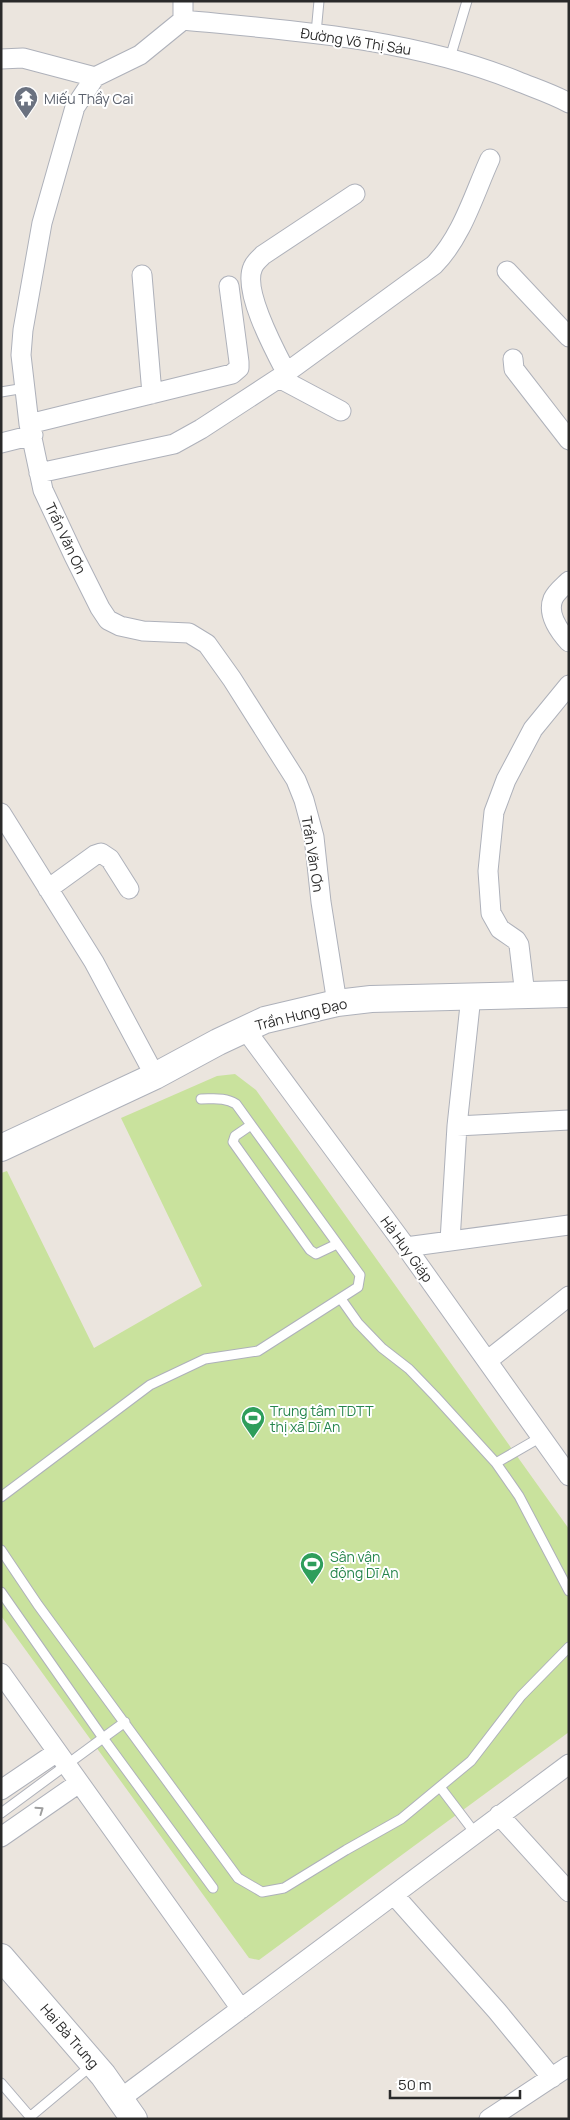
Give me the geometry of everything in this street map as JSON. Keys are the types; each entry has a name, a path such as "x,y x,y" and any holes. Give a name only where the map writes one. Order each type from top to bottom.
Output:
{"main road":[{"name":"Trần Hưng Đạo","path":"1,1148 156,1076 265,1020 337,1003 372,998 569,994"},
{"name":"Hai Bà Trưng","path":"1,1957 94,2064 127,2109"}],"street":[{"path":"1,59 23,58 95,76 140,55 183,20 183,1"},
{"name":"Đường Võ Thị Sáu","path":"183,20 316,33 383,42 450,58 498,73 569,104"},
{"name":"Trần Văn Ơn","path":"95,76 76,107 42,223 23,330 21,355 25,388 43,490 74,556 108,620 120,626 143,631 189,633 207,644 232,679 296,780 304,800 314,837 321,902 337,1003"},
{"path":"39,473 174,444 201,429 282,375 426,271 444,255 455,237 490,159"},
{"path":"341,411 282,375 257,312 251,280 253,267 263,255 355,194"},
{"path":"507,271 569,337"},
{"path":"142,275 152,394"},
{"path":"1,443 31,430 152,394 232,374 239,368 229,286"},
{"path":"513,359 514,369 569,440"},
{"path":"569,581 553,599 552,611 556,624 569,642"},
{"path":"525,995 516,940 500,929 491,913 488,871 494,812 506,780 533,728 569,685"},
{"path":"1,813 94,962 156,1076"},
{"path":"48,889 95,855 101,854 110,859 129,889"},
{"path":"450,1241 457,1126 471,996"},
{"name":"Hà Huy Giáp","path":"245,1029 406,1247 565,1468"},
{"path":"457,1126 569,1120"},
{"path":"406,1247 569,1225"},
{"path":"488,1361 569,1296"},
{"path":"1,1673 240,2009"},
{"path":"1,1790 62,1759"},
{"path":"127,2109 240,2009 394,1895 499,1814 569,1764"},
{"path":"1,1837 79,1783"},
{"path":"499,1814 569,1892"},
{"path":"394,1895 497,2011 552,2078"},
{"path":"489,2119 569,2066"}],"lane":[{"path":"316,33 319,1"},
{"path":"450,58 467,1"},
{"path":"1,392 25,388"},
{"path":"1,1497 150,1385 205,1359 258,1351 358,1287 361,1280 360,1275 236,1104 230,1100 201,1099"},
{"path":"251,1124 235,1136 233,1142 310,1250 320,1254 337,1244"},
{"path":"341,1299 358,1323 382,1348 409,1369 429,1389 496,1463 519,1496 569,1591"},
{"path":"496,1463 541,1437"},
{"path":"1,1550 38,1605 238,1878 262,1892 284,1888 346,1850 401,1820 471,1761 521,1696 569,1647"},
{"path":"1,1592 103,1738 213,1888"},
{"path":"1,1813 62,1759 103,1738 125,1722"},
{"path":"440,1787 475,1833"},
{"path":"1,2083 32,2118 94,2064"}],"green space":[{"name":"Trung tâm TDTT thị xã Dĩ An","path":"235,1074 256,1090 569,1529 569,1732 259,1960 249,1958 1,1616 1,1173 7,1171 94,1348 202,1286 121,1118 217,1076"}],"place":[{"name":"Miếu Thầy Cai","path":"26,119"},
{"name":"Trung tâm TDTT thị xã Dĩ An","path":"253,1439"},
{"name":"Sân vận động Dĩ An","path":"312,1585"}]}
